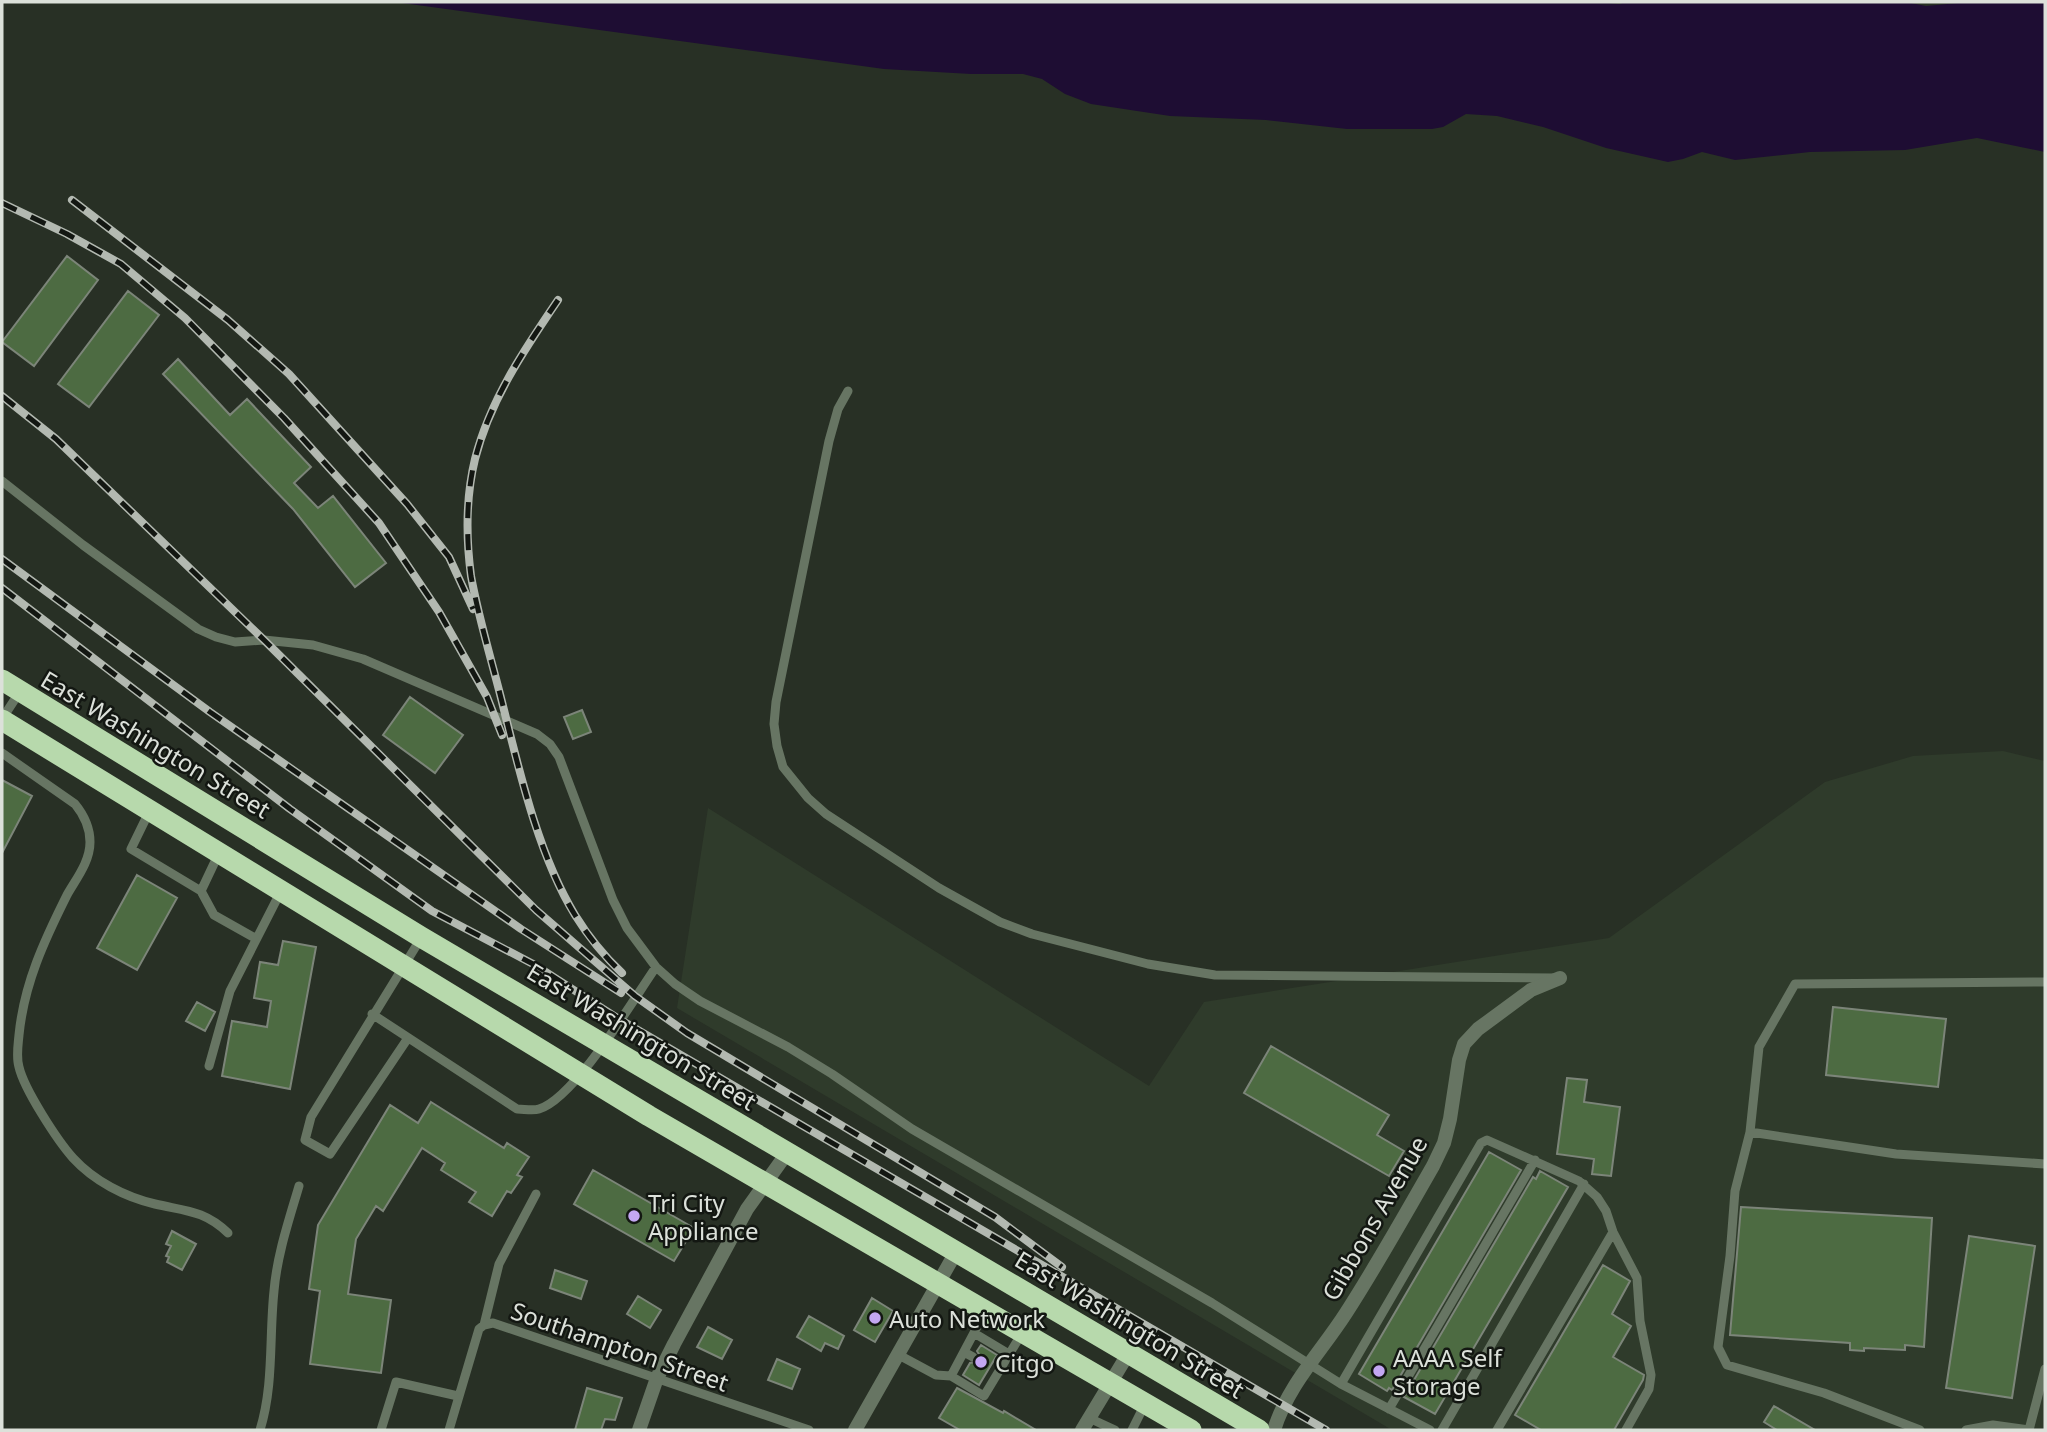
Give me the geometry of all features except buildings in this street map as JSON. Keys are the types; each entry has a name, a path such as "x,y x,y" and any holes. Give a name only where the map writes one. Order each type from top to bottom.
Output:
{"highway":[{"name":"East Washington Street","path":"2,680 422,937 1259,1430"},
{"path":"2,720 580,1075 1145,1404 1181,1428"}],"street":[{"name":"Gibbons Avenue","path":"1274,1430 1283,1405 1345,1315 1433,1166 1444,1143 1459,1059 1465,1044 1478,1029 1531,989 1560,978"},
{"path":"639,1430 657,1378 747,1209 787,1153"},
{"path":"855,1430 956,1252"},
{"path":"1085,1424 1128,1354"}],"lane":[{"path":"848,391 838,409 829,442 776,702 774,724 776,746 783,767 808,798 826,814 939,888 1000,922 1056,941 1149,964 1215,975 1560,978"},
{"path":"2,481 83,545 198,629 236,642 264,640 313,645 345,652 463,700 537,734 550,744 559,757 613,900 627,928 656,967 675,984 788,1047 912,1129 1212,1303 1341,1384 1430,1430"},
{"path":"2,720 20,691"},
{"path":"2,753 75,804 86,822 90,844 86,861 42,944 28,985 17,1052 18,1066 24,1083 71,1156 86,1171 127,1195 204,1215 228,1233"},
{"path":"150,810 131,849 201,891 214,915 256,938"},
{"path":"201,891 219,853"},
{"path":"209,1066 230,991 281,891"},
{"path":"408,1038 330,1154 305,1140 310,1117 422,937"},
{"path":"372,1014 517,1109 538,1110 554,1101 580,1075 656,967"},
{"path":"1920,1430 1824,1393 1727,1365 1718,1347 1735,1191 1750,1132 1759,1047 1795,984 2045,982"},
{"path":"1750,1132 1896,1154 2045,1164"},
{"path":"1341,1384 1481,1143 1487,1140 1584,1184 1597,1196 1606,1211 1613,1232 1637,1278 1640,1321 1651,1375 1649,1389 1626,1430"},
{"path":"1389,1409 1535,1160"},
{"path":"1442,1430 1584,1184"},
{"path":"260,1430 271,1372 274,1287 284,1236 299,1186"},
{"path":"484,1325 499,1264 536,1194"},
{"path":"1497,1430 1613,1232"},
{"path":"951,1376 986,1312"},
{"name":"Southampton Street","path":"449,1430 479,1329 493,1323 808,1430"},
{"path":"974,1333 1009,1354"},
{"path":"897,1354 936,1375 951,1376 984,1396 994,1369 1009,1354 1022,1333"},
{"path":"964,1352 973,1357"},
{"path":"1966,1430 1993,1425 2029,1430 2045,1369"},
{"path":"381,1430 396,1382 458,1396"},
{"path":"1132,1430 1145,1404"},
{"path":"1085,1424 1115,1430"}],"shaded area":[{"path":"395,2 1906,2 1926,6 1969,2 2045,2 2045,152 1977,138 1905,150 1810,152 1735,160 1702,152 1668,162 1606,148 1543,127 1497,116 1466,114 1443,127 1432,129 1347,129 1266,120 1170,116 1091,104 1065,94 1042,79 1023,74 884,69"},
{"path":"2003,751 2045,761 2045,1430 1392,1430 677,1008 708,808 1149,1086 1204,1002 1609,938 1825,782 1913,756"}],"railway":[{"path":"72,200 228,320 289,374 407,504 449,557 473,609"},
{"path":"2,203 121,264 185,318 284,418 379,523 439,612 487,697 502,735"},
{"path":"558,300 509,376 481,437 470,488 469,562 484,635 539,837 575,915 597,946 622,973"},
{"path":"2,396 56,439 264,640 536,910 635,996 687,1033 995,1217 1062,1267"},
{"path":"2,559 210,712 521,929 621,993"},
{"path":"2,588 290,809 432,911 535,965 619,1019 1326,1430"}],"place":[{"name":"Tri City Appliance","path":"634,1216"},
{"name":"Auto Network","path":"875,1318"},
{"name":"Citgo","path":"981,1362"},
{"name":"AAAA Self Storage","path":"1379,1371"}]}
